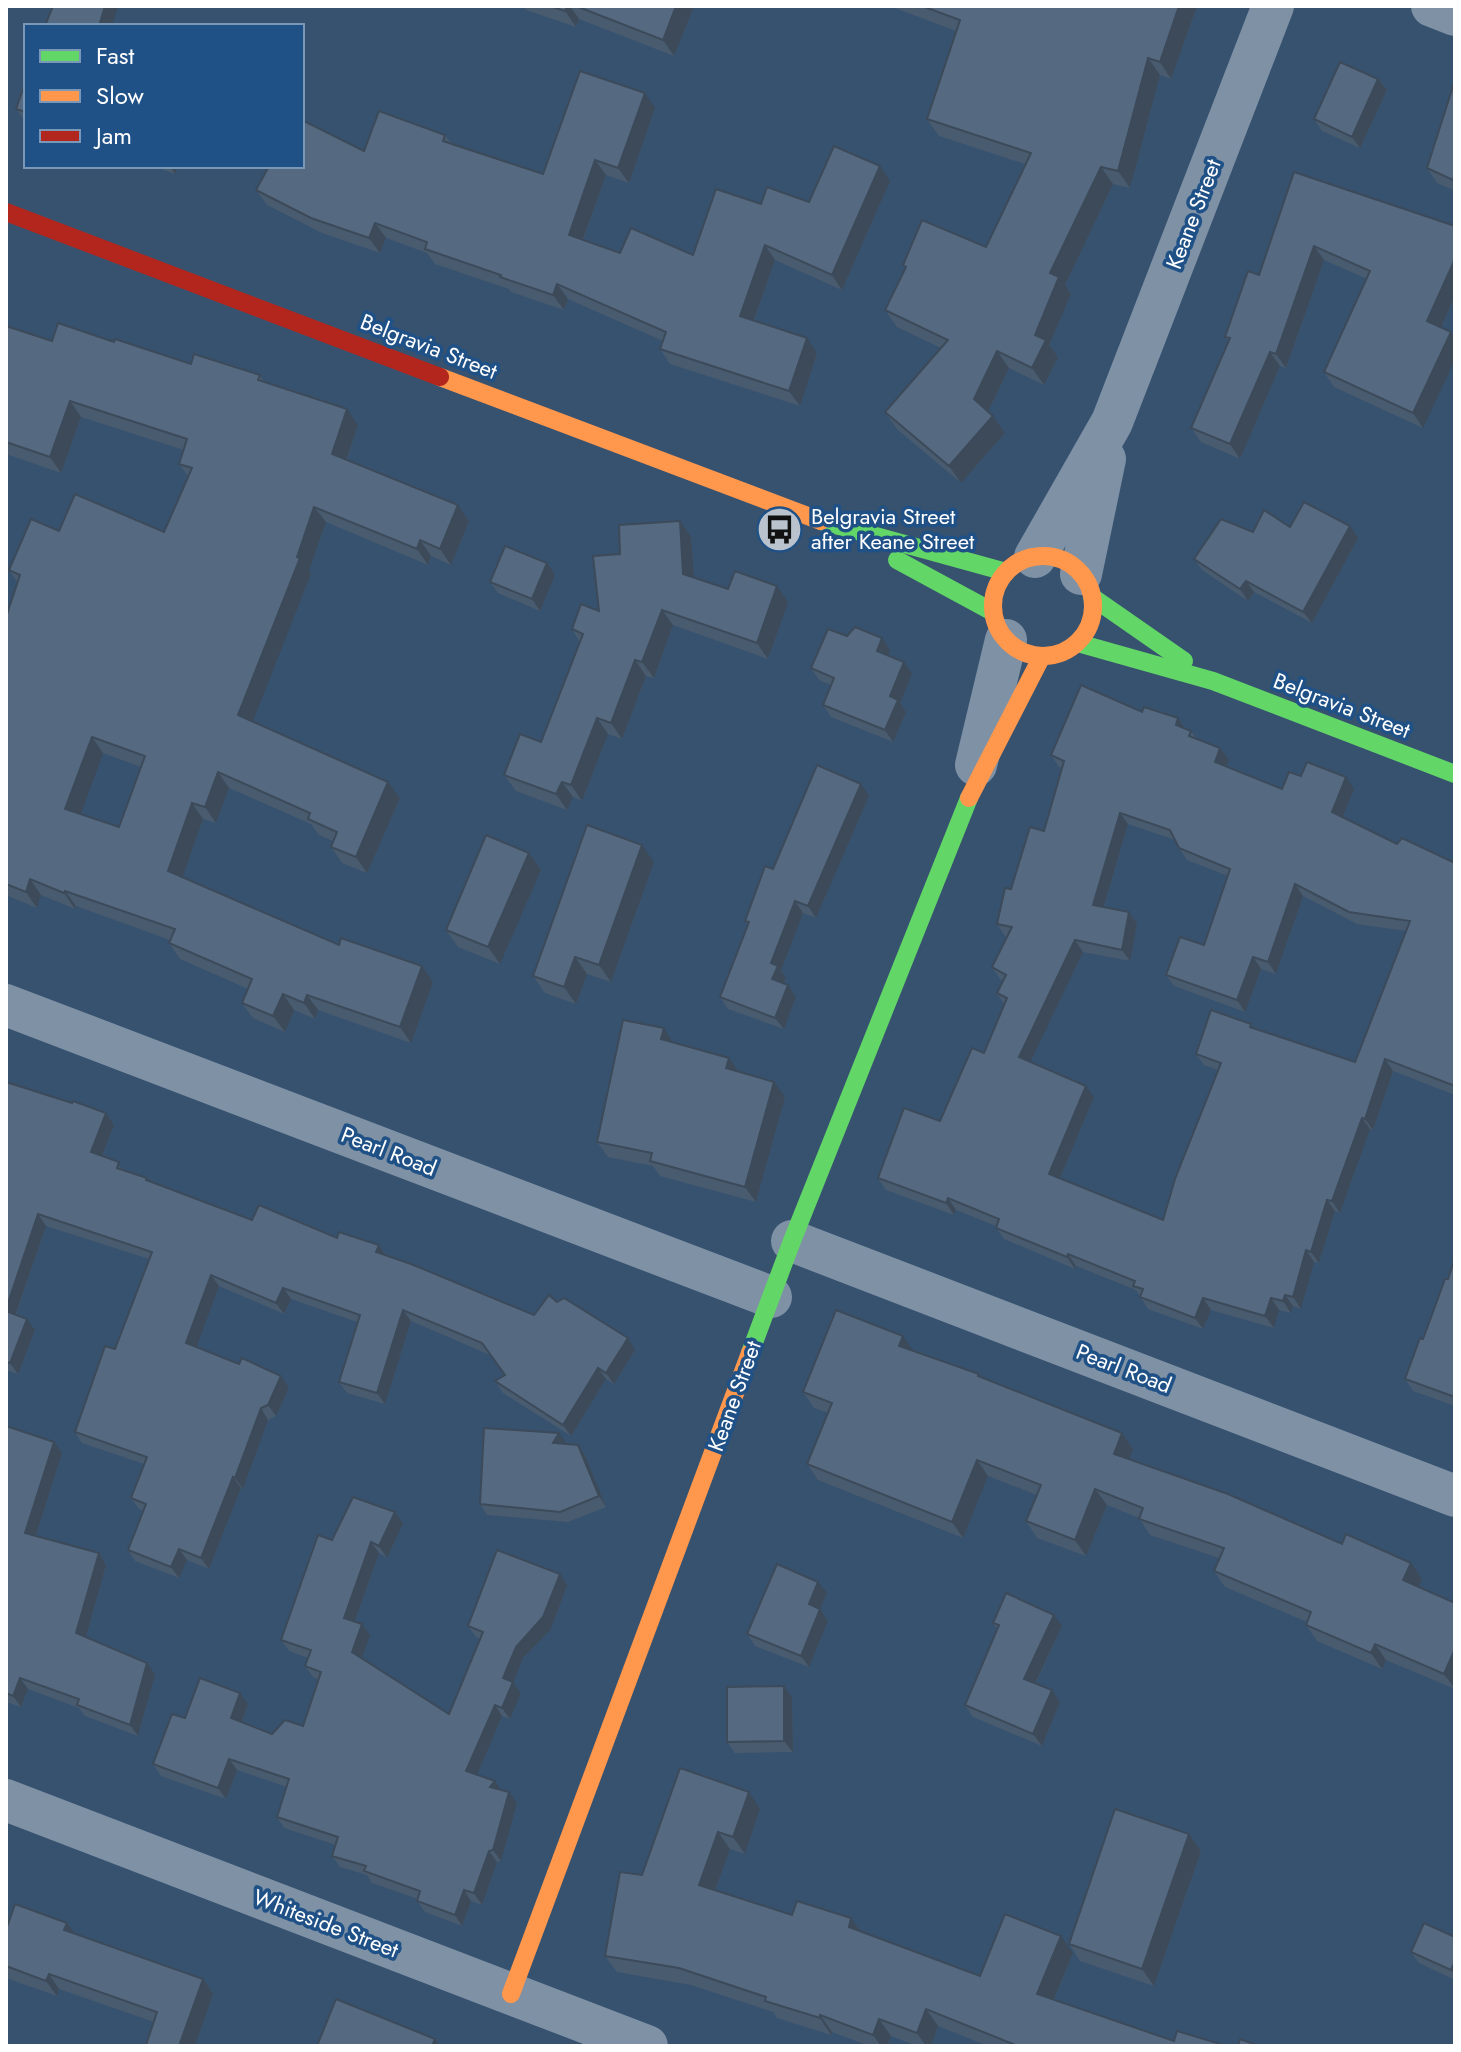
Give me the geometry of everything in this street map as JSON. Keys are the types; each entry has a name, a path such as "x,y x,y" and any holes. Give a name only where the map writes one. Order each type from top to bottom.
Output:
{"street":[{"name":"Keane Street","path":"1020,565 1112,422 1273,6"},
{"path":"1432,6 1455,15"},
{"name":"Belgravia Street","path":"6,212 835,526 1020,565"},
{"name":"Keane Street","path":"1087,585 1112,422"},
{"name":"Belgravia Street","path":"835,526 1014,636"},
{"path":"1048,556 1060,559 1087,585 1093,610 1091,622 1078,643 1055,655 1014,636 995,591 1020,565 1048,556"},
{"name":"Belgravia Street","path":"1087,585 1213,681"},
{"name":"Keane Street","path":"511,1994 792,1241 967,801 1014,636"},
{"name":"Belgravia Street","path":"1078,643 1213,681 1455,774"},
{"name":"Pearl Road","path":"6,1005 771,1297"},
{"name":"Pearl Road","path":"792,1241 1455,1496"},
{"name":"Whiteside Street","path":"6,1800 647,2046"}],"building":[{"path":"53,6 105,6 100,24 46,24"},
{"path":"550,6 567,6 565,11"},
{"path":"576,6 676,6 663,40"},
{"path":"922,6 1179,6 1160,62 1148,58 1118,171 1101,167 1050,273 1059,277 1035,335 1046,340 1032,368 997,351 974,399 993,416 949,466 885,412 948,340 885,310 906,267 903,265 922,220 986,247 1031,153 927,119 960,20"},
{"path":"1340,62 1378,79 1352,137 1314,119"},
{"path":"580,71 645,93 618,168 595,160 569,235 620,253 631,228 693,255 716,189 761,204 767,187 809,202 834,146 880,166 832,275 765,245 740,316 807,338 789,391 660,349 666,332 557,284 553,295 425,249 427,242 375,223 369,238 311,218 256,190 268,168 304,168 304,121 364,151 379,111 445,135 443,141 543,174"},
{"path":"1455,80 1455,181 1427,168"},
{"path":"24,87 24,111 16,109"},
{"path":"1294,172 1455,226 1455,259 1427,321 1451,332 1413,413 1324,372 1370,271 1314,246 1276,354 1270,352 1230,444 1191,428 1230,338 1225,337 1248,271 1259,275"},
{"path":"58,323 191,364 194,354 260,375 258,380 347,409 332,454 458,505 440,549 420,540 417,549 314,507 297,557 300,558 238,715 388,782 356,857 331,847 337,832 308,819 310,813 218,772 205,807 192,803 168,871 339,945 341,938 422,966 400,1027 307,995 304,1003 283,994 273,1016 242,1003 252,979 169,943 175,929 30,879 26,892 6,884 6,617 20,575 9,570 31,519 59,531 75,494 164,532 192,468 179,464 187,439 70,401 50,457 6,442 6,326 52,341","holes":["92,737 145,756 119,827 65,809"]},
{"path":"1304,502 1350,526 1303,612 1246,581 1240,589 1194,559 1221,519 1253,532 1264,510 1290,527"},
{"path":"680,521 683,574 728,589 735,571 777,586 757,643 662,610 642,662 635,660 611,723 597,718 571,785 562,782 556,794 504,775 520,734 541,742 583,634 572,629 581,604 599,611 593,556 620,554 619,525"},
{"path":"505,546 547,563 532,599 490,582"},
{"path":"855,627 882,638 877,651 904,662 890,696 898,700 885,730 823,705 834,678 811,668 828,629 847,636"},
{"path":"1081,685 1142,712 1144,707 1178,718 1176,725 1191,731 1189,736 1220,748 1215,762 1282,789 1289,772 1301,776 1307,762 1346,777 1332,812 1397,844 1402,838 1455,863 1455,1086 1385,1059 1332,1201 1327,1200 1311,1252 1306,1250 1293,1297 1285,1295 1283,1301 1271,1298 1265,1316 1203,1298 1195,1318 1140,1297 1143,1289 1133,1286 1135,1281 996,1228 999,1219 948,1198 946,1203 878,1178 904,1108 940,1121 972,1048 984,1053 1007,998 997,993 1006,975 992,967 1012,927 997,924 1005,888 1011,889 1030,827 1044,831 1064,761 1051,755","holes":["1120,813 1170,830 1179,848 1230,869 1204,945 1180,937 1166,975 1237,1000 1253,957 1268,962 1295,884 1349,912 1410,921 1355,1062 1250,1027 1251,1024 1211,1010 1196,1054 1221,1063 1175,1179 1163,1220 1049,1174 1086,1086 1019,1057 1075,940 1122,950 1129,912 1093,905"]},
{"path":"817,765 861,784 808,906 795,901 771,963 778,966 772,979 788,985 775,1018 720,997 749,922 745,921 765,866 773,869"},
{"path":"587,825 642,845 599,965 575,957 564,987 533,976"},
{"path":"486,835 529,853 488,947 446,930"},
{"path":"623,1020 664,1028 661,1039 729,1058 726,1068 774,1082 745,1187 650,1161 652,1153 597,1142"},
{"path":"6,1082 106,1113 91,1152 119,1162 117,1168 146,1180 252,1220 259,1205 337,1238 339,1232 379,1245 376,1252 534,1315 549,1295 557,1302 564,1298 628,1338 606,1373 598,1368 563,1425 495,1381 505,1375 482,1343 403,1310 377,1393 339,1382 360,1315 283,1288 276,1303 211,1275 186,1343 239,1364 242,1358 281,1376 268,1405 261,1408 201,1558 179,1549 171,1567 128,1550 146,1504 131,1498 147,1457 75,1432 105,1346 115,1349 152,1252 38,1214 6,1309"},
{"path":"1455,1258 1455,1397 1405,1379"},
{"path":"836,1310 903,1336 899,1346 979,1374 1122,1433 1114,1454 1228,1494 1342,1544 1346,1534 1411,1563 1403,1580 1455,1603 1455,1649 1444,1674 1375,1644 1371,1653 1306,1625 1311,1612 1214,1571 1224,1548 1139,1519 1143,1508 1095,1489 1075,1540 1026,1521 1041,1485 977,1460 952,1522 807,1464 832,1403 803,1392"},
{"path":"6,1311 27,1319 10,1363 6,1362"},
{"path":"6,1426 54,1442 25,1533 99,1553 76,1633 147,1663 130,1725 77,1705 79,1699 20,1678 13,1696 6,1693"},
{"path":"484,1428 559,1433 553,1443 578,1445 599,1496 560,1512 480,1504"},
{"path":"353,1497 395,1512 379,1546 371,1542 344,1618 362,1624 352,1652 449,1714 483,1632 468,1626 497,1550 560,1574 543,1617 516,1647 503,1678 513,1682 502,1708 495,1705 466,1771 495,1781 490,1787 509,1792 493,1850 489,1851 474,1893 464,1890 455,1915 417,1901 420,1891 364,1871 366,1866 332,1856 338,1837 277,1817 289,1779 229,1759 218,1788 153,1764 172,1714 185,1718 200,1678 240,1693 231,1718 272,1734 285,1720 303,1726 321,1672 305,1666 311,1650 281,1640 318,1535 332,1540"},
{"path":"777,1564 818,1582 809,1604 820,1609 801,1656 747,1634"},
{"path":"1006,1593 1054,1615 1024,1679 1052,1690 1033,1734 965,1705 999,1625 993,1623"},
{"path":"784,1686 784,1741 727,1742 727,1687"},
{"path":"680,1768 749,1792 733,1837 718,1832 699,1885 792,1915 797,1901 851,1918 849,1927 980,1976 1005,1914 1061,1936 1037,1994 1174,2041 1177,2031 1227,2046 1018,2046 926,2009 917,2033 879,2019 873,2035 820,2015 820,2018 765,2001 766,1997 679,1968 605,1956 620,1872 642,1875"},
{"path":"1115,1809 1189,1834 1142,1969 1069,1944"},
{"path":"15,1904 67,1923 64,1930 203,1979 179,2046 146,2045 157,2012 49,1974 46,1981 6,1966 6,1930"},
{"path":"1424,1923 1455,1937 1455,1961 1451,1970 1411,1952"},
{"path":"336,1999 435,2039 432,2046 317,2046"},
{"path":"1240,2039 1259,2046 1238,2046"}],"traffic: fast":[{"path":"821,521 1006,572"},
{"path":"897,560 993,612"},
{"path":"1092,597 1184,661"},
{"path":"1078,643 1213,681 1455,774"},
{"path":"750,1353 969,798"}],"traffic: slow":[{"path":"440,377 821,521"},
{"path":"1043,556 1071,564 1085,578 1093,606 1085,634 1071,648 1043,656 1015,648 1001,634 993,606 1001,578 1015,564 1043,556"},
{"path":"969,798 1042,656"},
{"path":"511,1994 750,1353"}],"traffic: jam":[{"path":"6,212 440,377"}],"place":[{"name":"Belgravia Street after Keane Street","path":"780,529"}]}
